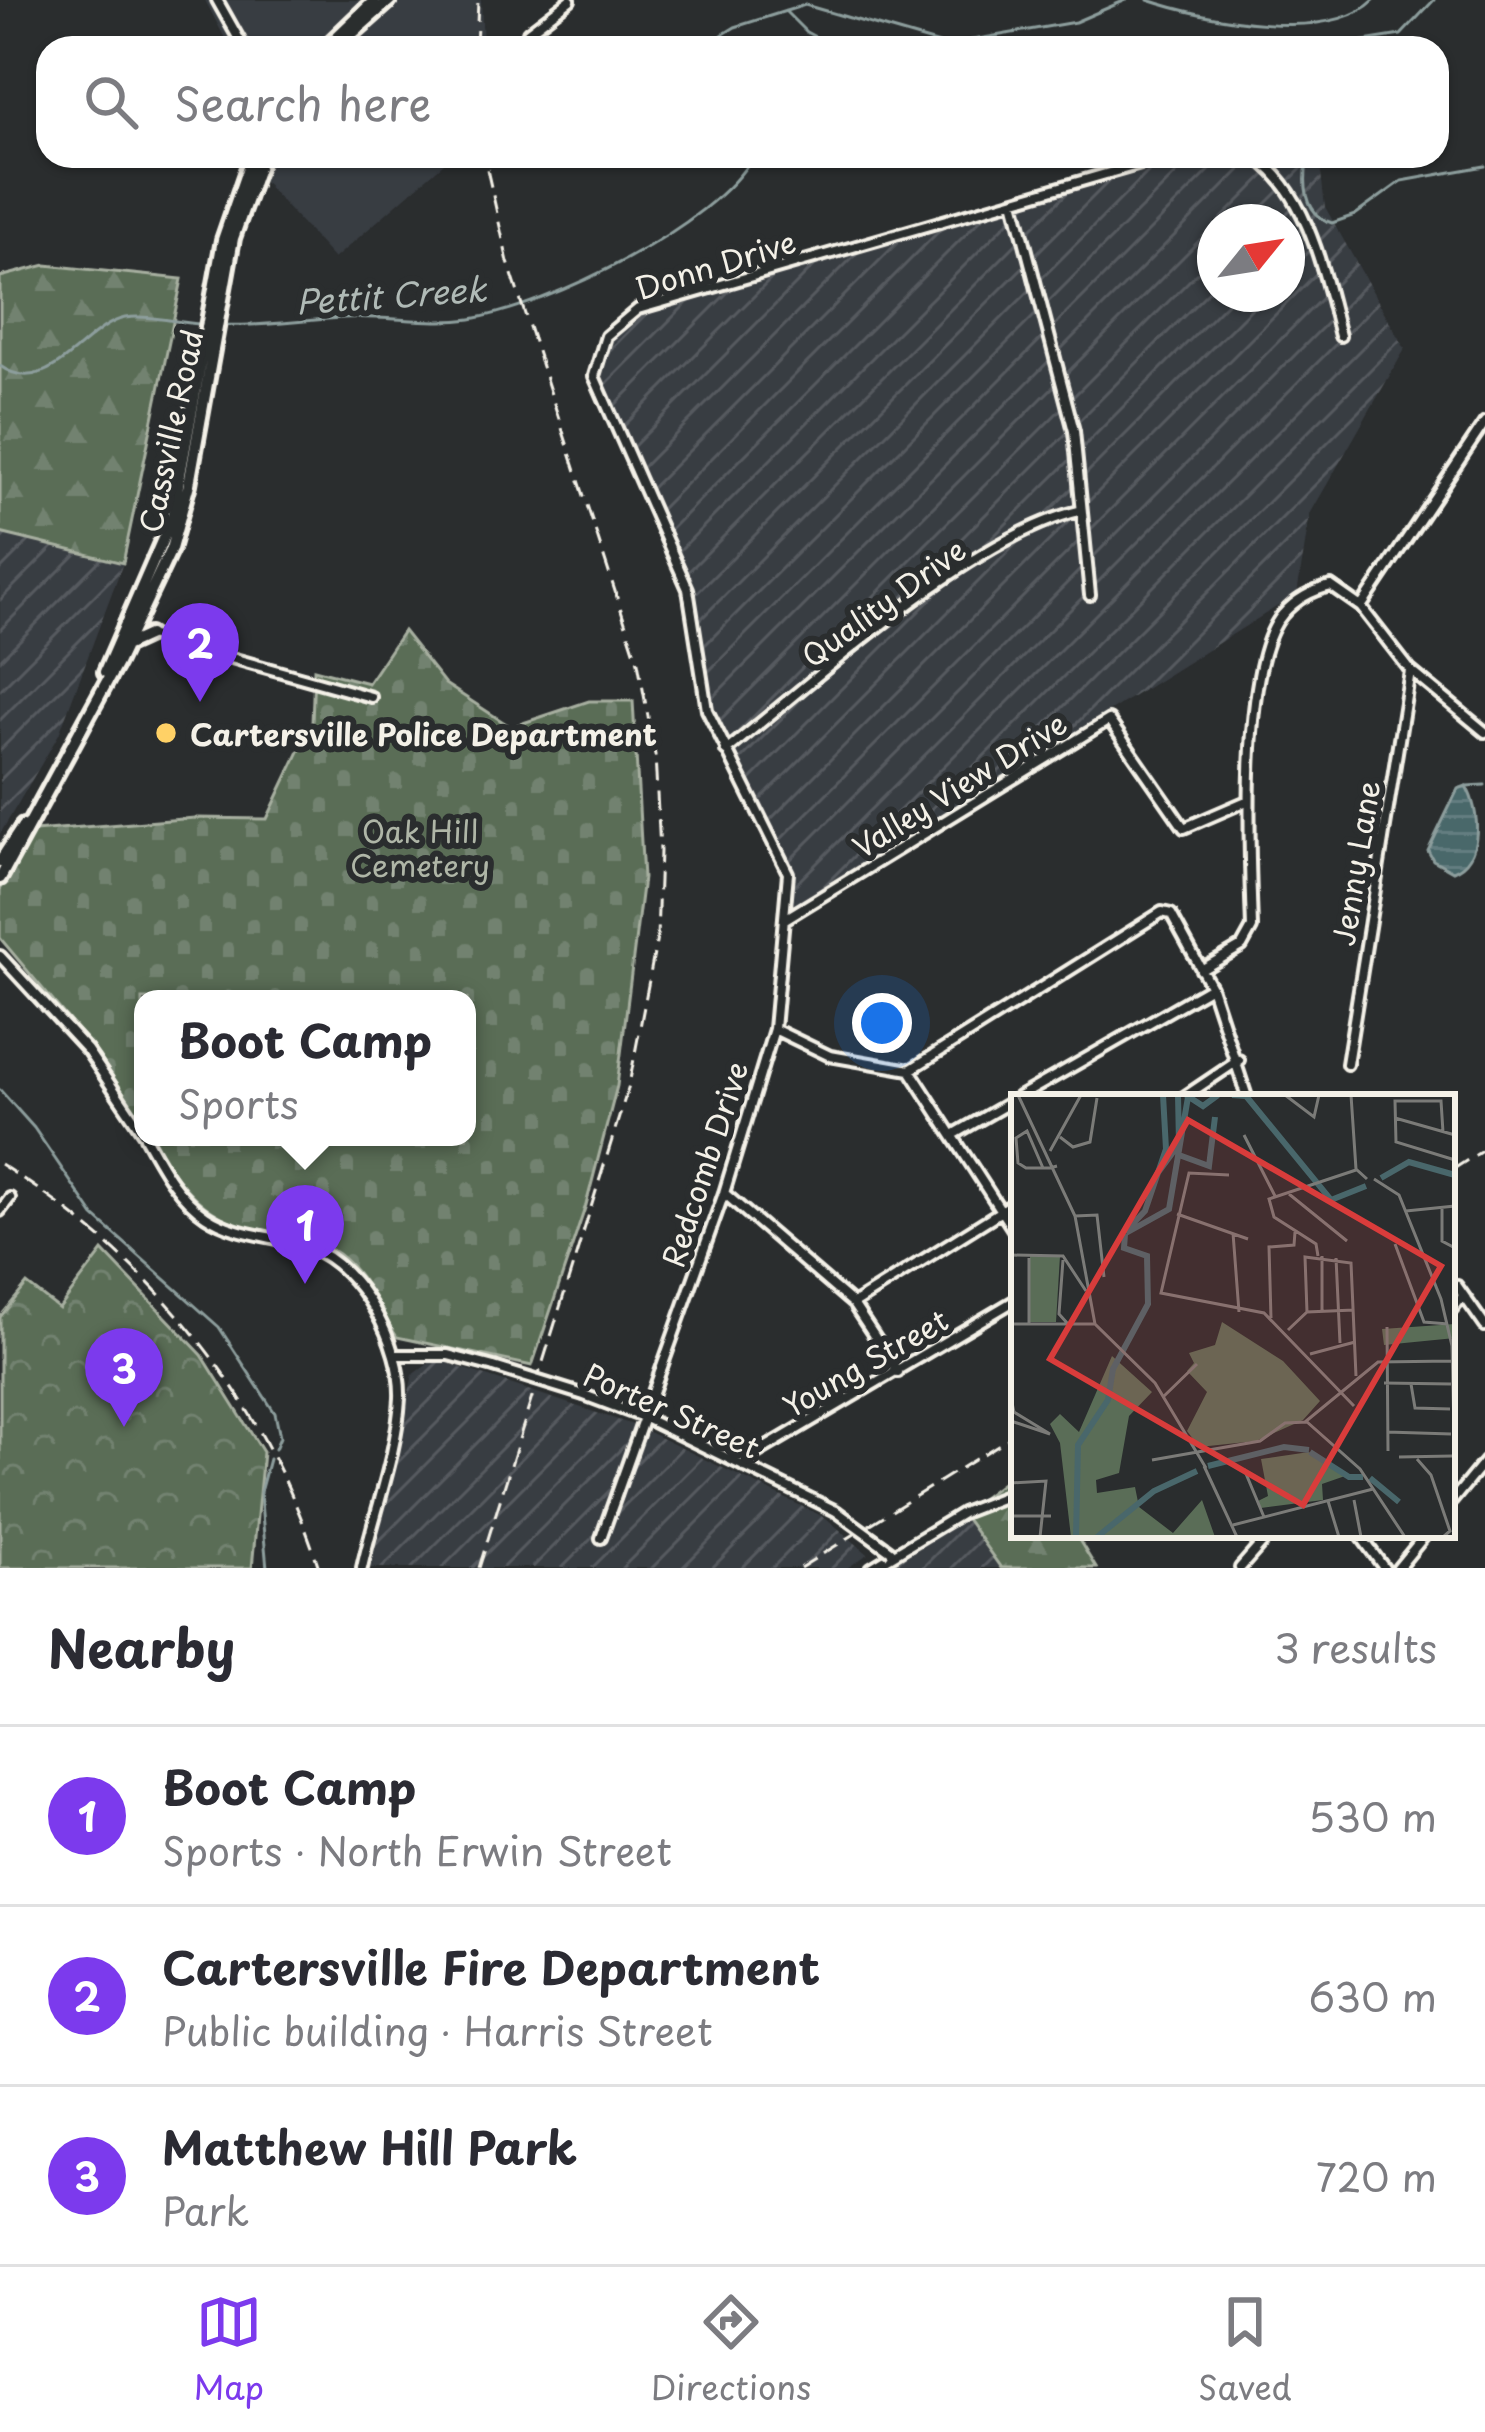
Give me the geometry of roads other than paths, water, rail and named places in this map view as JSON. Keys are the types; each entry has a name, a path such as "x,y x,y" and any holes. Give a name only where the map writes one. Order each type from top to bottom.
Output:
{"main road":[{"path":"338,36 375,0"},
{"path":"350,36 390,0"},
{"name":"Cassville Road","path":"93,703 181,518 224,259 249,168"},
{"name":"Cassville Road","path":"224,259 258,168"},
{"name":"Cassville Road","path":"0,878 124,647 129,628"},
{"path":"124,647 149,635"},
{"name":"Cassville Road","path":"0,861 36,809"}],"street":[{"path":"218,0 238,36"},
{"path":"527,32 570,0"},
{"name":"Donn Drive","path":"784,920 788,873 707,710 688,589 594,376 606,336 638,309 1127,168"},
{"path":"1273,168 1320,262 1340,336"},
{"path":"1014,201 1074,431 1090,595"},
{"path":"1361,607 1485,422"},
{"name":"Quality Drive","path":"726,751 913,603 1042,520 1079,511"},
{"path":"1201,970 1242,946 1252,928 1249,800 1261,659 1281,615 1315,589 1330,586 1361,607 1410,670 1485,732"},
{"path":"129,628 371,697"},
{"name":"Jenny Lane","path":"1347,1064 1410,670"},
{"name":"Valley View Drive","path":"784,920 1108,720 1184,829 1249,800"},
{"path":"774,1028 830,1056 910,1070 1162,912 1171,914 1210,986 1239,1060 1246,1094"},
{"name":"Redcomb Drive","path":"601,1538 724,1192 774,1028 784,920"},
{"path":"0,956 87,1049 134,1120"},
{"path":"1023,1094 1210,986"},
{"path":"1188,1094 1239,1060"},
{"path":"910,1070 1011,1226"},
{"path":"953,1135 1011,1101"},
{"path":"151,1146 175,1186 204,1214 235,1230 312,1249 341,1267 394,1355 399,1405 362,1568"},
{"path":"724,1192 853,1304 898,1372"},
{"path":"0,1211 10,1198"},
{"path":"853,1304 1011,1205"},
{"path":"1457,1286 1485,1326"},
{"path":"1455,1306 1463,1296"},
{"name":"Young Street","path":"744,1467 755,1454 1011,1303"},
{"name":"Porter Street","path":"394,1355 439,1354 494,1367 643,1417 836,1511 904,1565"},
{"path":"1455,1498 1485,1461"},
{"path":"871,1568 962,1513 1011,1494"},
{"path":"1240,1568 1266,1538"},
{"path":"1362,1538 1384,1568"},
{"path":"1398,1568 1423,1538"}],"water":[{"path":"1466,786 1476,833 1470,856 1453,871 1433,860 1428,851 1458,789"}],"waterway":[{"path":"995,36 1075,22 1126,0"},
{"path":"1148,0 1265,24 1328,21 1374,0"},
{"name":"Pettit Creek","path":"1395,36 1434,0"},
{"path":"722,36 735,27 805,5 912,36"},
{"name":"Pettit Creek","path":"785,11 814,36"},
{"path":"1307,168 1310,205 1332,223 1355,215 1402,181 1485,166"},
{"name":"Pettit Creek","path":"223,325 358,317 455,321 504,311 627,259 703,209 744,168"},
{"name":"Pettit Creek","path":"0,366 18,374 50,368 125,318 201,324"},
{"path":"1466,786 1485,785"},
{"path":"0,1090 34,1128 94,1216 219,1327 275,1413 280,1437 275,1449"},
{"path":"267,1568 260,1492 269,1459"}],"railway":[{"path":"476,36 478,0"},
{"path":"479,1568 629,1085 657,938 660,851 655,755 638,662 508,262 487,168"},
{"path":"1455,1168 1485,1149"},
{"path":"0,1164 106,1243 196,1338 268,1446 319,1568"},
{"path":"800,1568 1011,1437"}],"place":[{"name":"Cartersville Fire Department","path":"200,702"},
{"name":"Cartersville Police Department","path":"166,733"},
{"name":"Boot Camp","path":"305,1284"},
{"name":"Matthew Hill Park","path":"124,1427"}],"park label":[{"name":"Oak Hill Cemetery","path":"420,847"}]}
